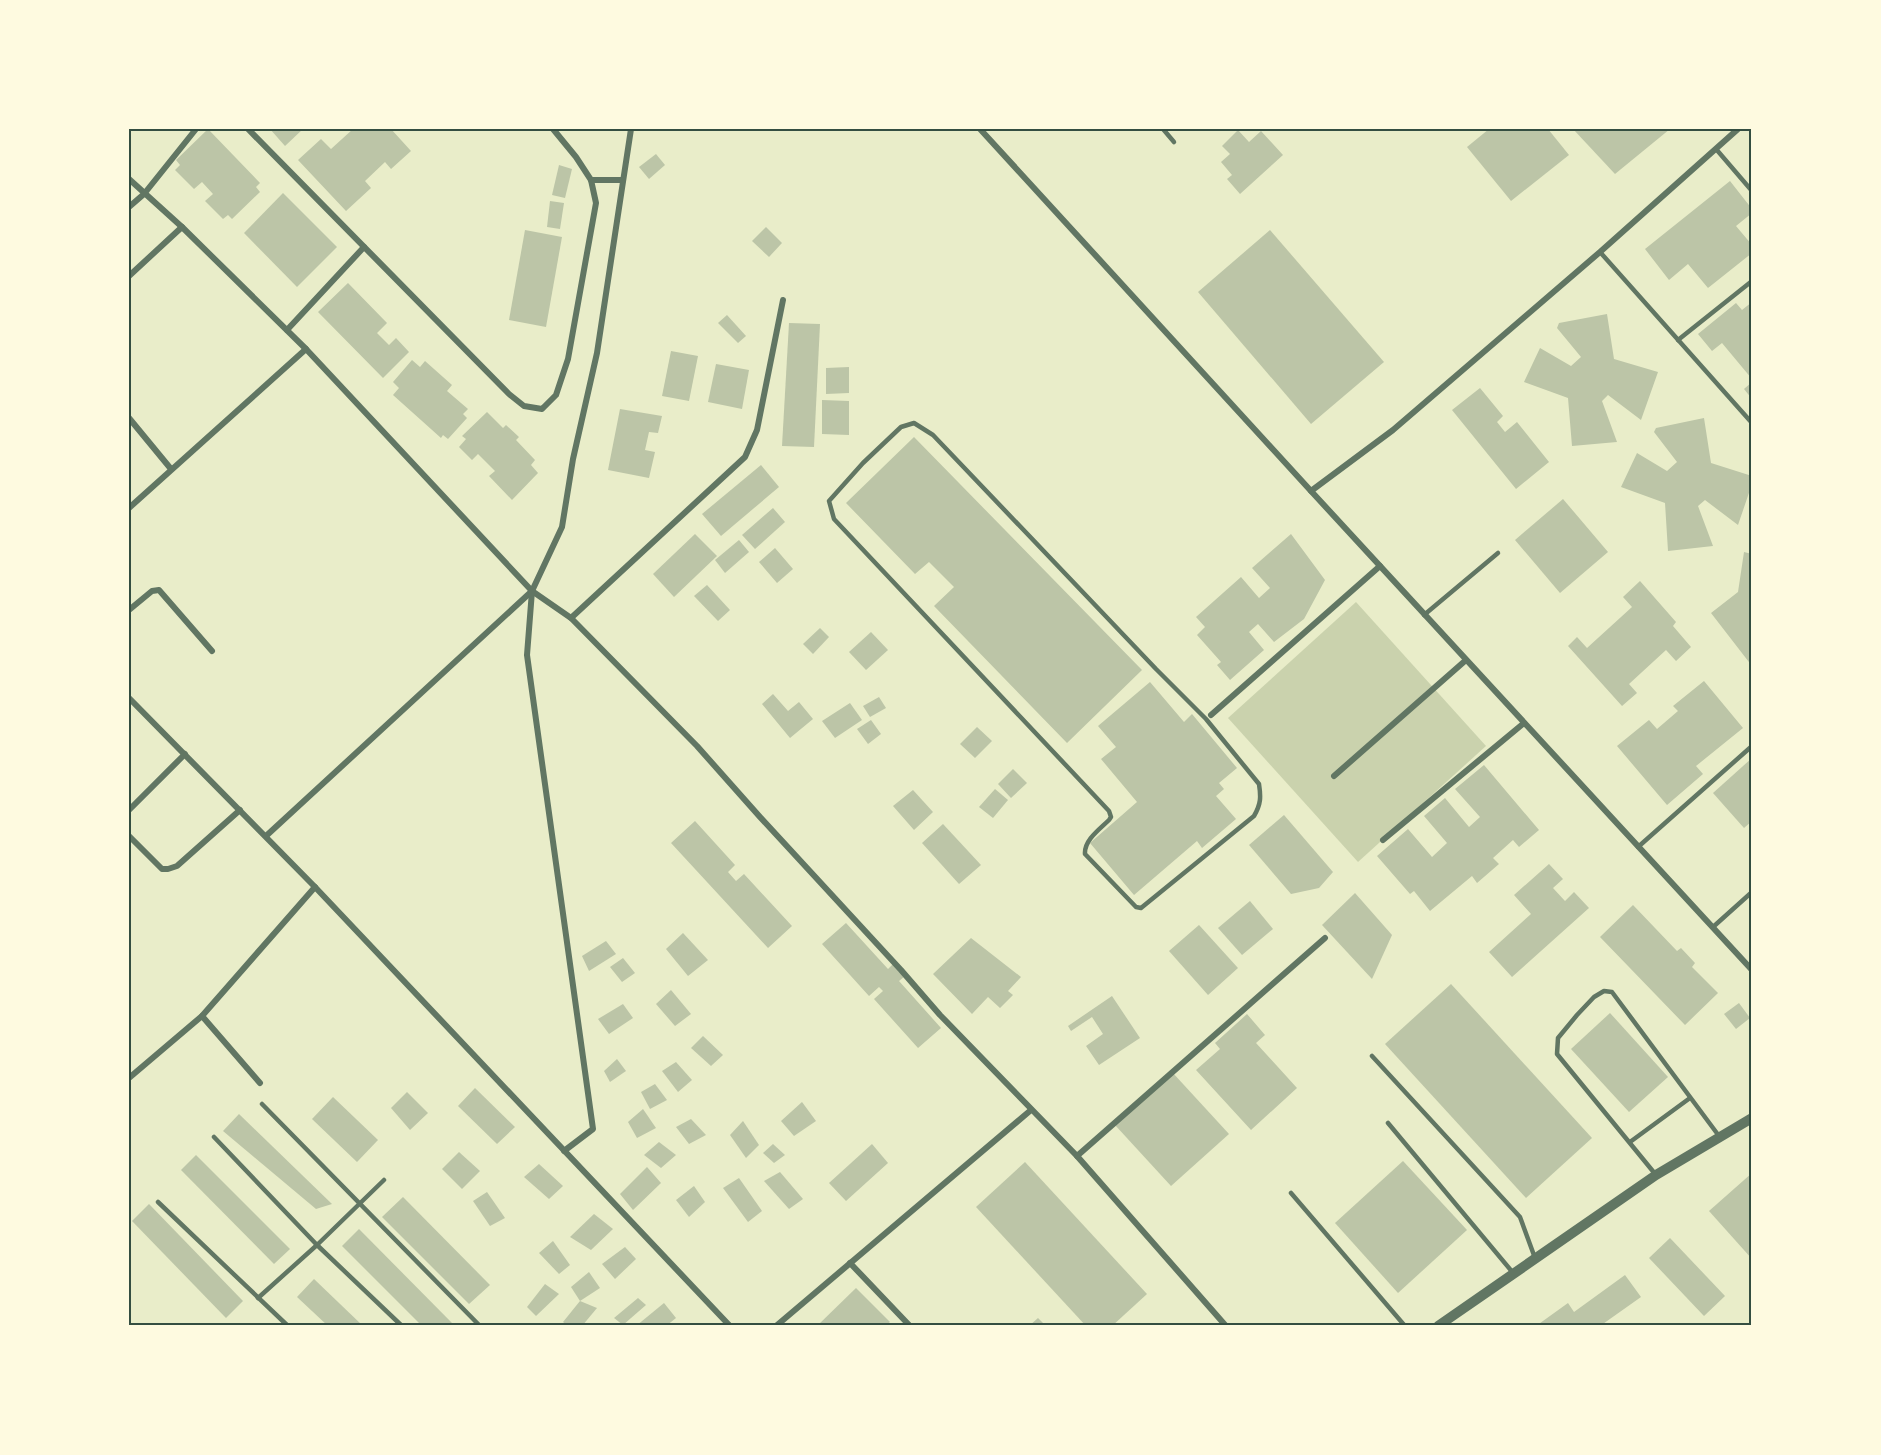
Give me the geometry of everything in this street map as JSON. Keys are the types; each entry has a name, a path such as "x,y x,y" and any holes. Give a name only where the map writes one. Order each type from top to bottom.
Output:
{"street":[{"path":"129,207 144,194 196,129"},
{"path":"248,129 509,394 524,406 542,409 556,395 568,359 596,203 591,180 553,129"},
{"path":"564,1151 593,1129 526,655 532,591 562,527 573,459 597,353 631,129"},
{"path":"1311,491 1394,430 1738,129"},
{"path":"983,130 1311,491 1752,970"},
{"path":"129,179 182,227 306,349 532,591 571,618 697,746 902,970 940,1015 1077,1156 1226,1326"},
{"path":"591,180 622,180"},
{"path":"129,276 182,227"},
{"path":"287,330 364,247"},
{"path":"571,618 745,457 757,430 783,300"},
{"path":"129,508 306,349"},
{"path":"129,418 171,470"},
{"path":"1208,717 1380,566"},
{"path":"129,610 152,591 159,591 212,651"},
{"path":"266,836 532,591"},
{"path":"1335,776 1466,660"},
{"path":"129,698 315,887 730,1326"},
{"path":"1383,840 1524,723"},
{"path":"129,810 185,754"},
{"path":"129,836 162,868 168,869 177,866 240,810"},
{"path":"129,1078 202,1016 315,887"},
{"path":"1077,1156 1325,938"},
{"path":"202,1016 260,1083"},
{"path":"776,1326 1031,1110"},
{"path":"1438,1326 1656,1174 1752,1118"},
{"path":"850,1263 910,1326"}],"lane":[{"path":"1163,129 1174,142"},
{"path":"1716,149 1752,191"},
{"path":"1600,252 1752,423"},
{"path":"1678,340 1752,281"},
{"path":"914,423 933,435 1156,669 1208,717 1258,784 1261,797 1260,806 1254,816 1141,908 1138,908 1085,854 1087,842 1111,817 1109,811 834,519 829,501 863,463 901,427 914,423"},
{"path":"1425,615 1497,553"},
{"path":"1638,847 1752,746"},
{"path":"1713,927 1752,892"},
{"path":"1656,1174 1557,1054 1558,1038 1594,997 1604,991 1612,992 1720,1137"},
{"path":"1372,1056 1520,1217 1535,1258"},
{"path":"1630,1142 1690,1098"},
{"path":"262,1104 480,1326"},
{"path":"1388,1123 1514,1274"},
{"path":"214,1137 317,1245 402,1326"},
{"path":"258,1298 384,1180"},
{"path":"1291,1193 1405,1326"},
{"path":"158,1202 288,1326"}],"green space":[{"path":"1356,602 1486,746 1358,862 1228,718"}],"building":[{"path":"208,129 260,183 256,187 260,192 232,219 228,215 223,219 205,201 213,194 202,182 194,189 175,170 180,165 176,160"},
{"path":"270,129 303,129 285,146"},
{"path":"353,129 391,129 411,151 391,169 385,162 365,181 371,188 346,211 298,160 321,139 331,149"},
{"path":"1489,129 1548,129 1569,155 1511,201 1467,147"},
{"path":"1573,129 1670,129 1615,174"},
{"path":"1238,130 1249,142 1261,131 1283,155 1240,194 1227,179 1232,175 1221,162 1230,154 1222,146"},
{"path":"656,154 665,165 649,179 639,167"},
{"path":"559,165 572,169 565,198 552,195"},
{"path":"1730,181 1752,209 1752,213 1736,226 1752,245 1752,253 1708,288 1688,264 1669,280 1645,249"},
{"path":"283,193 337,247 297,287 244,233"},
{"path":"550,201 564,203 560,229 547,227"},
{"path":"766,227 782,243 769,257 752,241"},
{"path":"525,230 562,237 546,327 509,320"},
{"path":"1270,230 1384,362 1311,424 1198,292"},
{"path":"348,283 387,323 377,333 389,345 396,338 409,352 383,378 318,312"},
{"path":"1752,302 1752,379 1722,343 1712,351 1698,334 1736,303 1742,310"},
{"path":"1607,314 1614,359 1658,372 1641,420 1608,395 1602,401 1617,442 1572,446 1568,398 1524,382 1540,348 1571,366 1581,357 1557,328 1559,323"},
{"path":"727,315 746,336 738,343 718,323"},
{"path":"789,323 820,324 814,447 782,446"},
{"path":"671,351 698,356 689,401 662,396"},
{"path":"412,360 420,367 425,361 452,385 447,391 468,409 463,414 467,418 448,439 443,435 441,438 393,395 399,388 393,382"},
{"path":"716,364 749,370 742,409 708,402"},
{"path":"849,367 849,393 826,394 826,368"},
{"path":"1752,382 1752,399 1744,389"},
{"path":"1480,388 1503,416 1497,422 1505,432 1517,422 1549,462 1516,489 1452,410"},
{"path":"822,400 849,401 849,435 822,434"},
{"path":"620,409 662,416 658,433 649,432 645,450 655,452 649,478 608,470"},
{"path":"487,412 503,428 506,425 519,437 516,440 535,460 531,465 538,473 512,500 489,476 495,471 478,454 472,460 459,447 466,439 462,436"},
{"path":"1704,418 1711,463 1752,476 1752,484 1738,525 1705,500 1698,506 1713,546 1668,551 1665,503 1621,487 1637,453 1667,471 1677,462 1654,432 1656,428"},
{"path":"914,437 1142,670 1067,743 934,606 954,587 929,562 915,574 846,503"},
{"path":"761,465 779,487 721,536 702,514"},
{"path":"1563,499 1608,552 1560,593 1515,540"},
{"path":"773,508 785,522 755,549 742,535"},
{"path":"695,534 717,556 674,597 653,574"},
{"path":"1291,534 1325,580 1304,619 1274,642 1258,624 1249,632 1264,650 1230,680 1217,665 1221,662 1197,635 1205,627 1196,617 1241,577 1259,598 1270,588 1252,568"},
{"path":"739,540 749,552 725,573 715,560"},
{"path":"775,548 793,569 777,583 759,562"},
{"path":"1744,552 1752,554 1752,666 1711,613 1738,592"},
{"path":"1640,581 1676,622 1673,626 1691,647 1676,661 1666,650 1629,684 1637,693 1622,706 1568,646 1577,637 1587,648 1632,607 1623,597"},
{"path":"707,585 730,610 718,621 694,596"},
{"path":"820,628 829,637 813,654 803,644"},
{"path":"871,632 888,650 866,670 849,652"},
{"path":"1704,681 1743,728 1696,766 1703,774 1667,805 1617,746 1649,720 1657,729 1678,711 1673,706"},
{"path":"1150,682 1184,722 1192,714 1237,768 1219,783 1224,789 1216,796 1236,819 1202,848 1197,841 1134,895 1090,843 1137,802 1101,759 1116,747 1098,726"},
{"path":"773,694 788,711 799,702 813,719 790,738 762,704"},
{"path":"879,697 886,708 870,717 863,706"},
{"path":"850,703 862,720 835,738 822,721"},
{"path":"871,720 881,734 868,744 857,729"},
{"path":"977,727 992,741 975,758 960,744"},
{"path":"1752,758 1752,821 1744,828 1713,793"},
{"path":"1484,765 1539,830 1519,847 1513,840 1493,858 1499,864 1477,883 1472,876 1430,911 1414,891 1410,894 1377,856 1408,829 1432,857 1447,843 1424,816 1445,798 1469,827 1480,817 1455,789"},
{"path":"1013,769 1027,783 1011,798 998,784"},
{"path":"995,789 1008,800 993,818 979,807"},
{"path":"913,790 933,812 914,830 893,806"},
{"path":"1284,815 1333,872 1319,888 1291,894 1249,845"},
{"path":"695,821 735,865 728,872 736,881 744,874 792,926 768,948 671,843"},
{"path":"943,824 981,865 959,884 922,843"},
{"path":"1549,864 1563,879 1553,888 1565,901 1574,892 1589,908 1512,977 1489,952 1531,914 1514,895"},
{"path":"1355,893 1392,935 1372,979 1322,925"},
{"path":"1250,901 1273,929 1242,955 1218,928"},
{"path":"1633,905 1677,951 1681,948 1695,963 1692,967 1718,993 1685,1025 1600,937"},
{"path":"846,923 888,969 894,963 905,976 899,981 941,1028 918,1048 874,999 883,991 879,987 869,996 822,944"},
{"path":"1199,925 1238,968 1208,995 1169,951"},
{"path":"683,933 708,960 688,976 666,949"},
{"path":"971,938 1021,977 1008,991 1013,995 1000,1008 988,997 972,1014 933,974"},
{"path":"606,941 616,954 589,971 582,956"},
{"path":"623,958 635,973 622,982 610,967"},
{"path":"1451,984 1592,1138 1526,1198 1385,1044"},
{"path":"671,990 691,1014 675,1026 656,1004"},
{"path":"1112,996 1140,1038 1099,1065 1086,1046 1103,1034 1092,1017 1071,1031 1068,1026"},
{"path":"1739,1003 1750,1018 1736,1029 1724,1014"},
{"path":"623,1004 633,1018 609,1034 598,1019"},
{"path":"1610,1013 1668,1077 1629,1112 1571,1049"},
{"path":"1247,1014 1265,1035 1256,1043 1297,1088 1251,1130 1196,1070 1220,1049 1215,1043"},
{"path":"703,1036 723,1055 711,1066 691,1048"},
{"path":"617,1059 626,1071 610,1082 604,1071"},
{"path":"676,1062 692,1080 678,1092 662,1071"},
{"path":"1172,1072 1229,1134 1171,1186 1115,1125"},
{"path":"655,1084 667,1100 650,1109 641,1092"},
{"path":"475,1088 515,1127 497,1144 458,1106"},
{"path":"407,1092 428,1113 410,1130 391,1108"},
{"path":"333,1097 378,1140 357,1162 312,1119"},
{"path":"802,1102 816,1121 794,1136 781,1121"},
{"path":"643,1109 656,1128 637,1138 628,1122"},
{"path":"239,1114 332,1204 316,1209 223,1131"},
{"path":"691,1119 706,1135 689,1144 676,1127"},
{"path":"743,1121 759,1145 746,1158 730,1135"},
{"path":"659,1142 676,1155 661,1168 644,1155"},
{"path":"773,1144 785,1155 774,1163 763,1153"},
{"path":"872,1144 888,1163 846,1201 829,1183"},
{"path":"459,1152 480,1171 462,1189 442,1169"},
{"path":"196,1155 290,1249 274,1264 181,1170"},
{"path":"1403,1161 1467,1230 1398,1293 1335,1223"},
{"path":"1025,1162 1147,1294 1112,1326 1086,1326 976,1207"},
{"path":"539,1164 563,1186 549,1199 524,1177"},
{"path":"647,1167 661,1183 633,1210 620,1194"},
{"path":"780,1172 803,1199 789,1209 764,1181"},
{"path":"1752,1173 1752,1259 1709,1211"},
{"path":"739,1178 762,1211 748,1222 723,1188"},
{"path":"694,1186 705,1202 689,1217 676,1200"},
{"path":"487,1192 505,1218 490,1226 473,1201"},
{"path":"403,1197 490,1285 469,1304 382,1217"},
{"path":"149,1204 243,1301 226,1318 132,1221"},
{"path":"594,1214 613,1229 591,1250 570,1237"},
{"path":"359,1229 454,1325 422,1326 342,1246"},
{"path":"1670,1238 1725,1296 1704,1316 1649,1258"},
{"path":"553,1241 570,1265 559,1274 539,1253"},
{"path":"625,1247 636,1259 615,1279 602,1264"},
{"path":"589,1272 600,1288 580,1301 571,1287"},
{"path":"1625,1275 1641,1297 1600,1326 1536,1326 1568,1303 1574,1312"},
{"path":"314,1279 363,1326 328,1326 297,1297"},
{"path":"545,1284 559,1294 536,1316 527,1307"},
{"path":"856,1288 890,1322 885,1326 817,1326"},
{"path":"638,1298 646,1305 623,1325 614,1318"},
{"path":"580,1301 597,1308 582,1326 568,1326 563,1322"},
{"path":"664,1303 676,1318 666,1326 636,1326"},
{"path":"1038,1318 1046,1326 1029,1326"}]}
